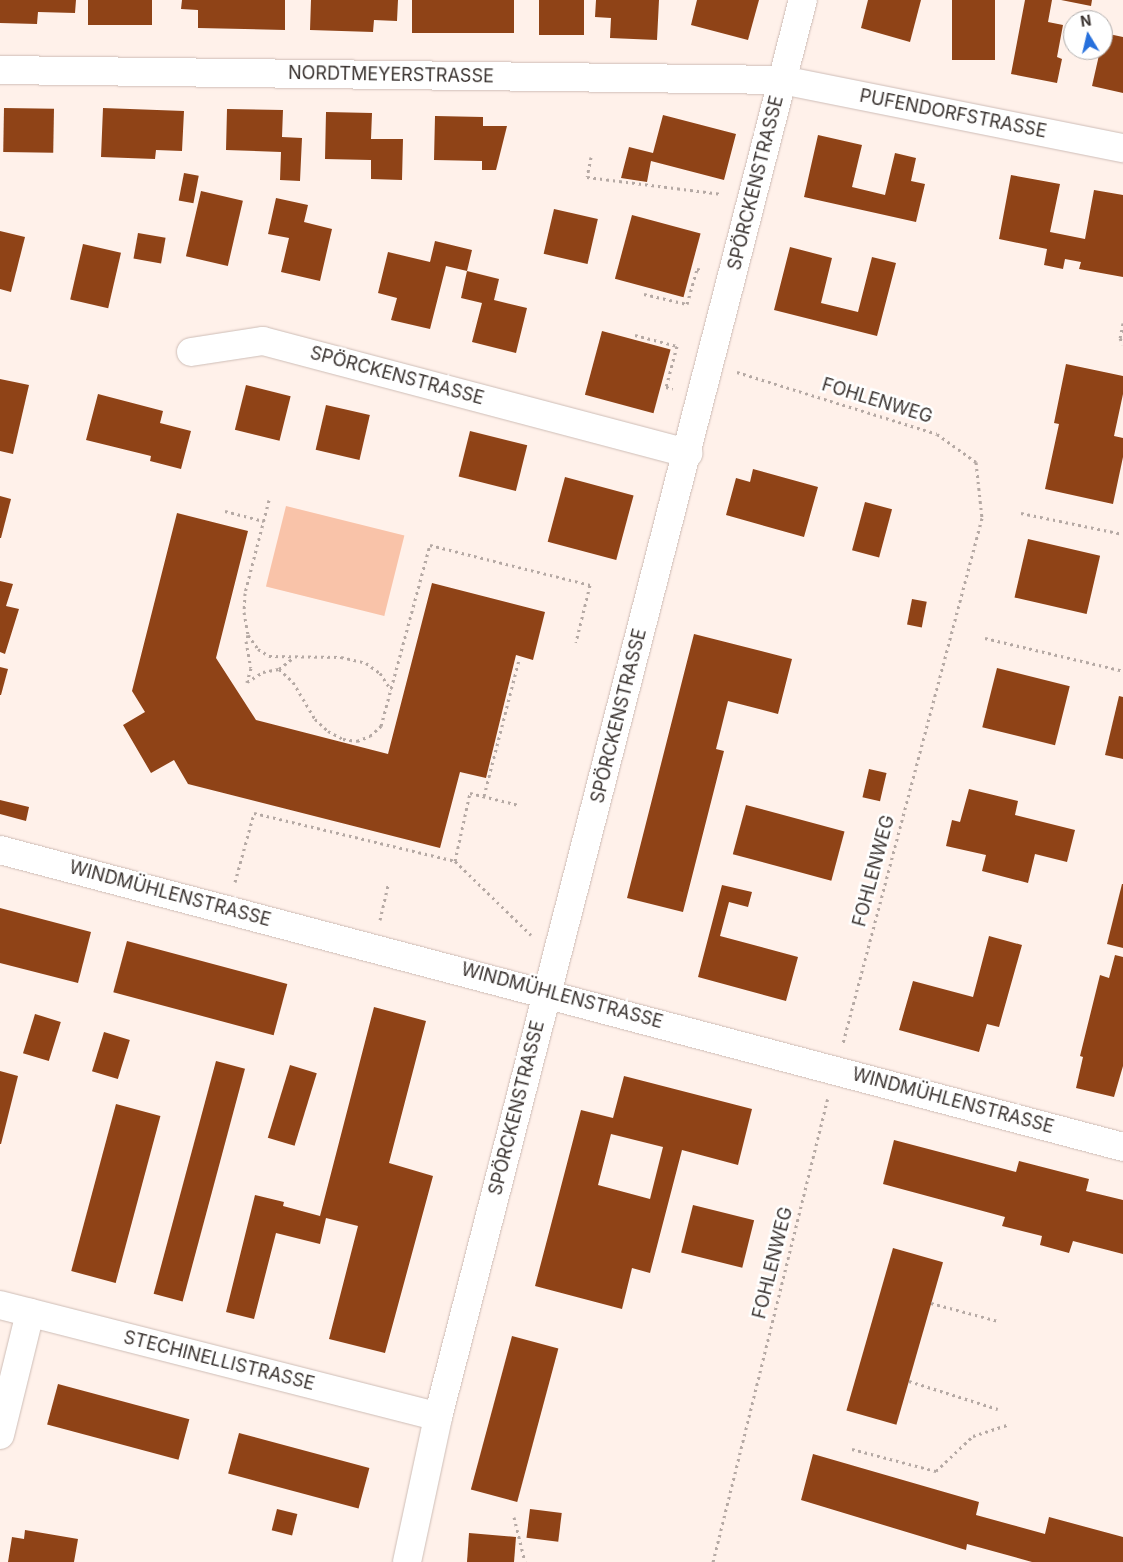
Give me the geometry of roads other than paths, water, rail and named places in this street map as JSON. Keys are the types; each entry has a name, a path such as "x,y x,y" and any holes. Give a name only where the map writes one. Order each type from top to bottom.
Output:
{"street":[{"name":"SPÖRCKENSTRASSE","path":"406,1562 438,1416 688,453 803,0"},
{"name":"NORDTMEYERSTRASSE","path":"0,70 782,80"},
{"name":"PUFENDORFSTRASSE","path":"782,80 1123,148"},
{"name":"SPÖRCKENSTRASSE","path":"191,352 263,341 688,453"},
{"name":"WINDMÜHLENSTRASSE","path":"0,850 547,992 1123,1146"},
{"name":"STECHINELLISTRASSE","path":"0,1305 438,1416"},
{"path":"0,1435 30,1313"}]}
